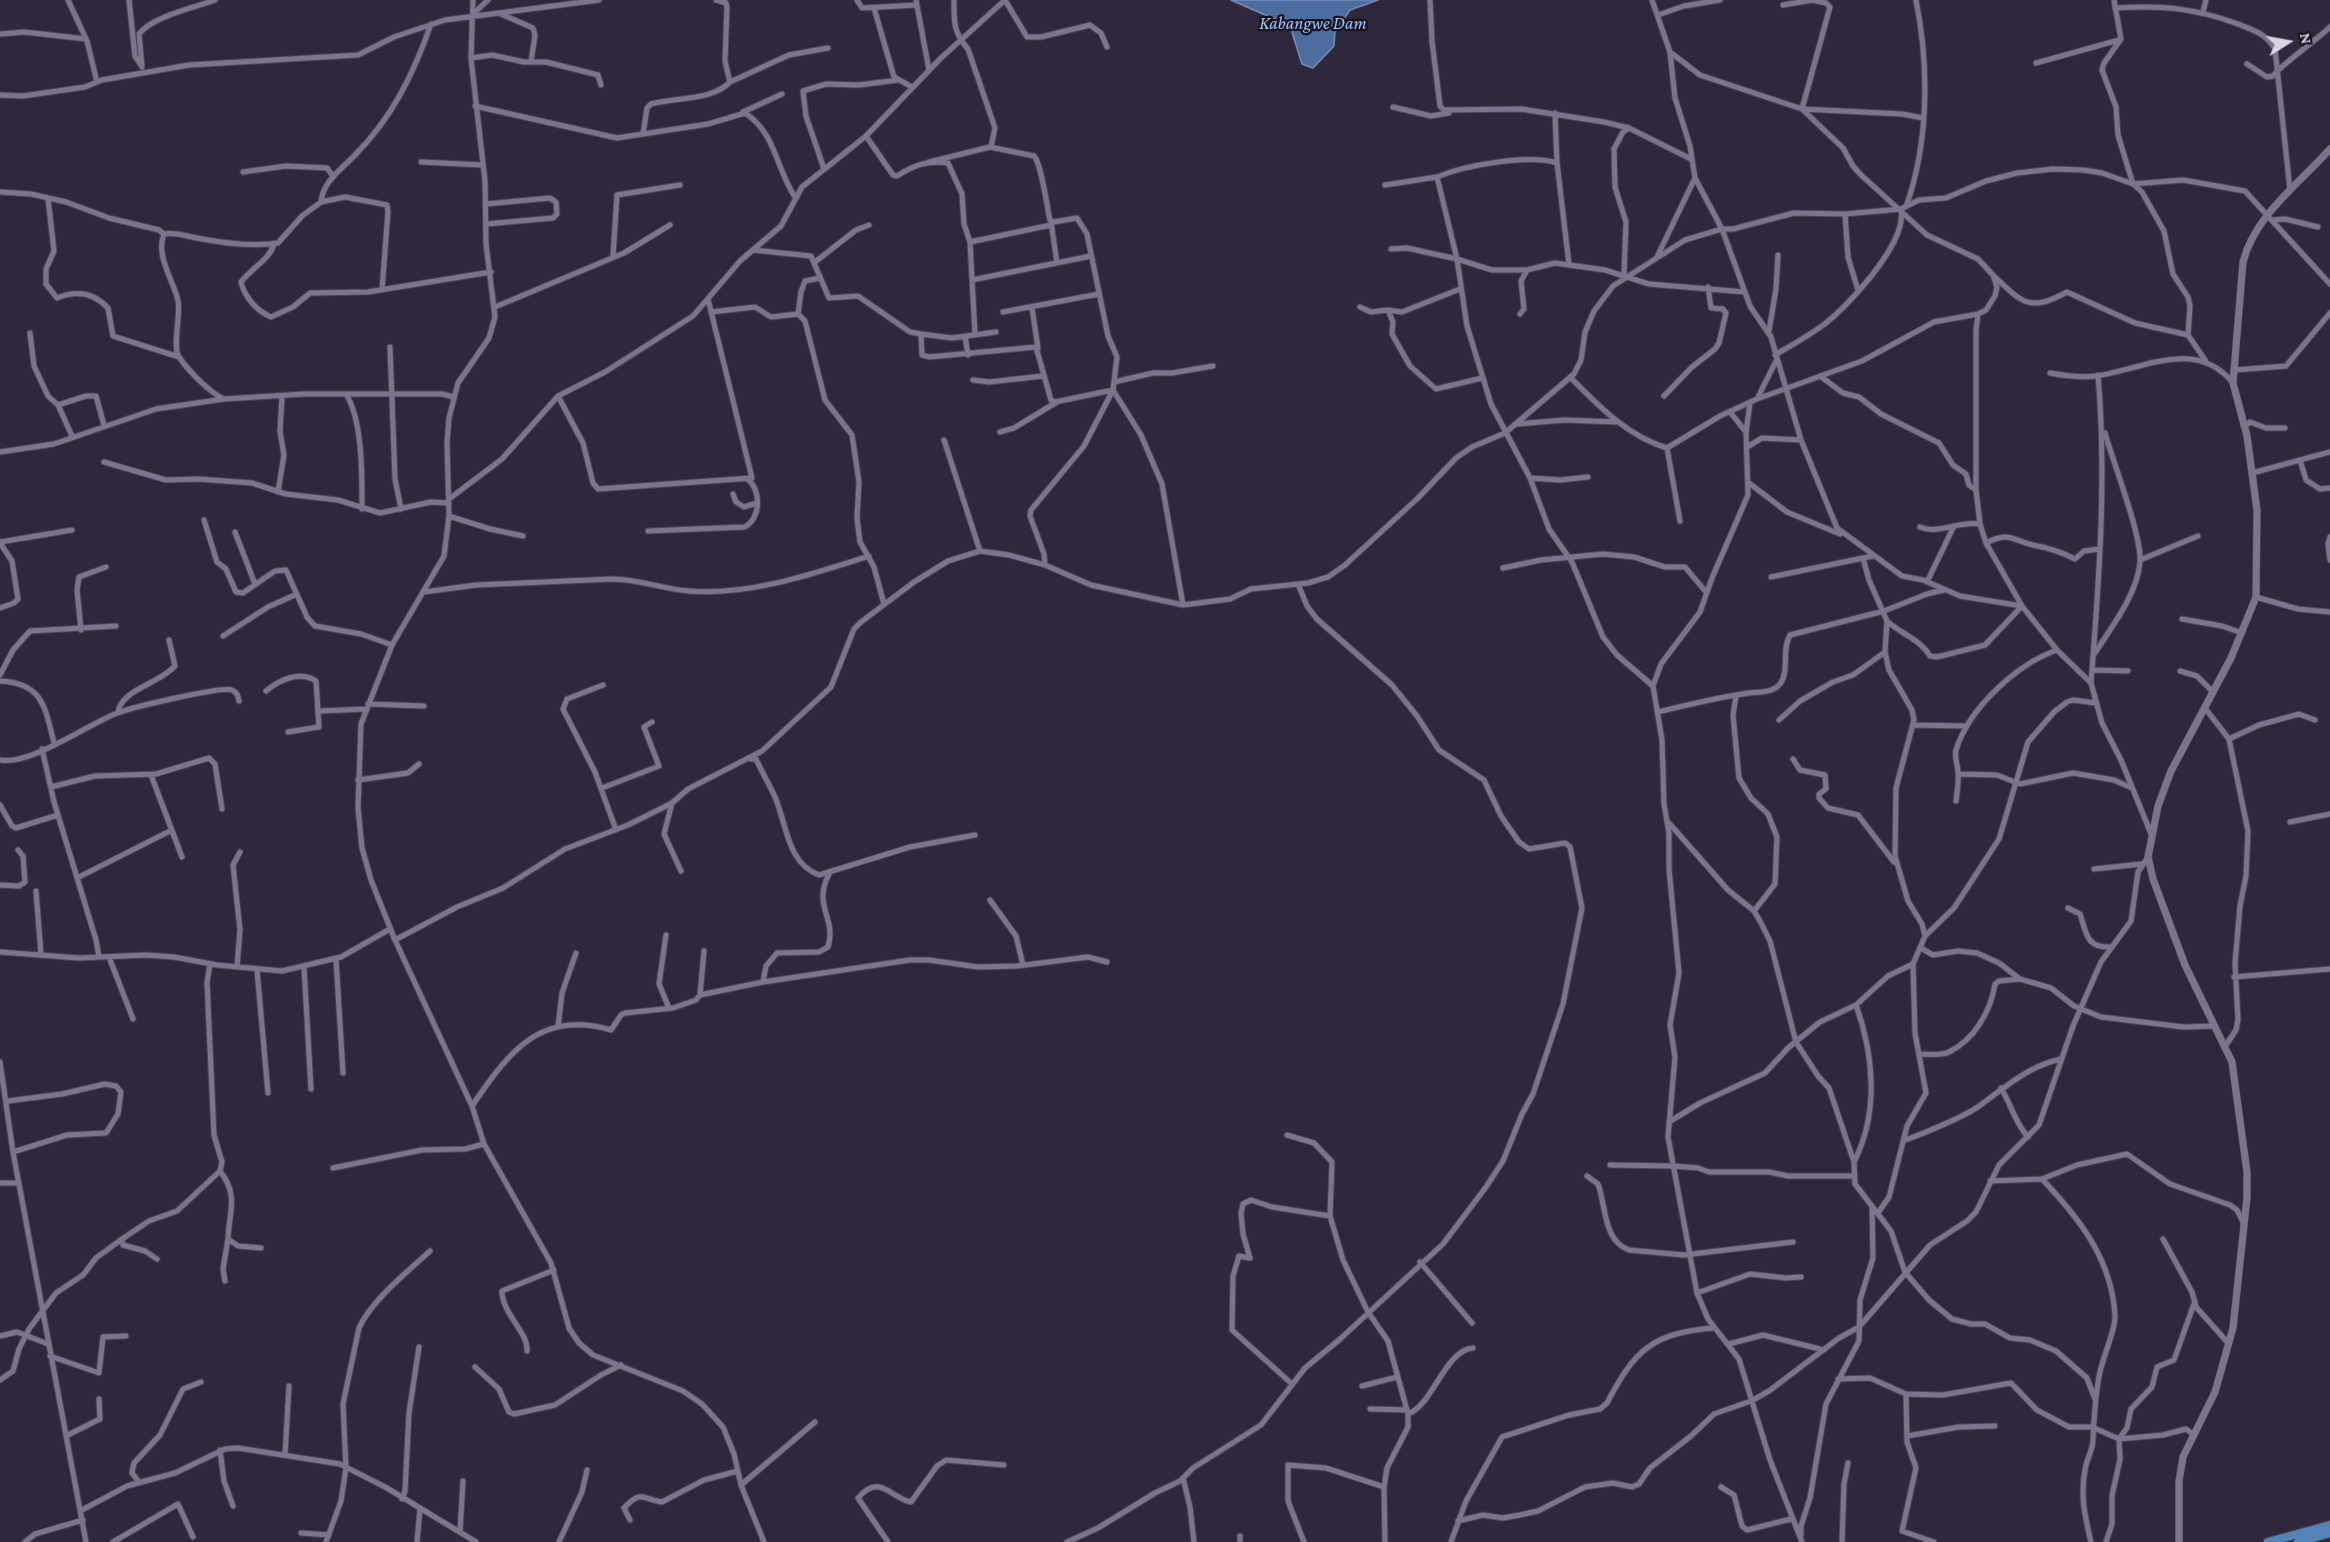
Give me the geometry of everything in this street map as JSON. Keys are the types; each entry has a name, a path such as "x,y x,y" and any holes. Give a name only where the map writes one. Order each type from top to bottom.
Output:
{"main road":[{"path":"2268,1542 2330,1525"},
{"path":"2298,1542 2330,1533"}],"street":[{"path":"68,0 86,39 97,82"},
{"path":"129,0 135,56 144,70"},
{"path":"144,70 139,34 144,27 182,10 215,0"},
{"path":"473,0 471,58 495,307 489,338 462,374 447,430 449,516 444,556 392,645 367,706 359,733 358,780 362,848 370,880 390,929 472,1106 484,1144 554,1270 562,1311 579,1343 593,1355 683,1391 702,1404 723,1428 734,1454 741,1485 764,1542"},
{"path":"471,16 488,0"},
{"path":"0,95 32,95 85,87 144,70 189,64 358,55 394,37 431,24 471,16 501,14 523,8 599,0"},
{"path":"716,0 726,3 727,6 725,61 730,82"},
{"path":"856,0 859,7 874,8 916,3 929,70"},
{"path":"954,0 955,30 970,55 995,128 991,147"},
{"path":"104,462 166,480 198,479 252,483 278,492 311,499 338,500 380,513 431,502 449,501 502,459 558,396 605,372 693,316 753,250 781,226 802,188 866,136 929,70 1005,0 1027,37 1041,37 1090,25 1101,33 1107,46"},
{"path":"1430,0 1432,41 1440,106 1451,112"},
{"path":"1652,0 1670,52 1675,98 1690,146 1695,178 1722,229 1750,306 1769,331 1801,440 1817,474 1832,518 1843,535"},
{"path":"1659,15 1684,6 1720,0"},
{"path":"1783,5 1812,0 1826,3 1830,7 1802,109"},
{"path":"1907,204 1919,159 1923,118 1923,50 1916,0"},
{"path":"2114,0 2121,36 2102,70 2116,107 2118,135 2133,184"},
{"path":"2203,12 2206,0"},
{"path":"2115,8 2174,7 2203,12 2264,36 2275,50 2290,192"},
{"path":"874,8 892,70 898,80 912,87"},
{"path":"501,14 533,28 535,40 531,62"},
{"path":"321,202 324,186 370,140 388,116 408,80 431,24"},
{"path":"2247,64 2267,78 2273,76 2277,69 2308,48 2330,27"},
{"path":"1,34 24,32 86,39"},
{"path":"2036,63 2119,40"},
{"path":"643,134 647,108 651,104 720,90 730,82 789,56 828,48"},
{"path":"1670,52 1700,75 1802,109 1902,114 1923,118"},
{"path":"471,58 486,54 531,62 546,62 598,75 601,85"},
{"path":"824,169 806,116 803,91 826,84 859,85 898,80"},
{"path":"475,106 617,138 716,122 782,94"},
{"path":"1393,106 1431,116 1473,108 1521,109 1555,113 1629,128 1691,159"},
{"path":"1802,109 1839,143 1860,174 1927,234 1978,259 1993,275 2030,303 2040,304 2067,292 2135,323 2188,335"},
{"path":"741,112 749,115 768,136 775,149 780,170 795,197"},
{"path":"1555,113 1557,163 1569,264"},
{"path":"1626,276 1626,222 1615,187 1614,148 1623,132 1629,128"},
{"path":"866,136 893,175 897,176 910,167 991,147 1037,158 1042,166 1042,189 1051,222 1057,263"},
{"path":"2179,1542 2179,1481 2183,1456 2214,1392 2229,1344 2247,1197 2245,1146 2234,1070 2226,1045 2185,965 2152,879 2148,857 2158,806 2171,771 2242,633 2256,597 2257,510 2244,427 2233,383 2243,262 2254,232 2270,218 2290,192 2330,149"},
{"path":"1385,184 1437,177 1454,170 1493,164 1535,160 1557,163"},
{"path":"422,162 483,165"},
{"path":"929,162 948,163 954,171 962,194 964,224 970,242 975,334"},
{"path":"243,172 286,166 327,168 333,176"},
{"path":"395,940 457,907 503,888 564,849 616,830 672,803 688,789 749,759 771,744 831,687 854,629 884,604 948,561 980,551 1009,555 1045,565 1090,585 1183,604 1230,599 1251,590 1318,581 1340,569 1467,450 1505,433 1570,377 1581,360 1585,332 1594,311 1613,286 1626,276 1697,235 1722,229 1733,230 1794,213 1845,214 1901,209 1907,204 1946,198 1986,181 2017,173 2053,169 2102,173 2133,184 2142,192 2164,231 2173,274 2188,297 2190,306 2188,335 2205,360 2224,372 2233,383"},
{"path":"1437,177 1457,259 1467,326 1491,405 1530,478 1549,529 1569,557 1603,637 1617,655 1653,686"},
{"path":"1656,258 1695,178"},
{"path":"2133,184 2183,180 2234,187 2245,191 2307,262 2330,284"},
{"path":"613,256 617,195 680,185"},
{"path":"0,192 66,202 109,218 139,223 164,234 176,233 196,238 253,244 281,242 302,216 321,202 345,197 387,205 382,290"},
{"path":"48,198 54,251 46,269 46,284 57,298 72,292 94,296 108,308 112,336 178,357 206,387 224,399"},
{"path":"486,204 550,198 556,202 557,214 555,218 486,225"},
{"path":"1757,399 1776,357 1820,327 1879,266 1903,221 1901,209"},
{"path":"1845,214 1848,257 1858,290"},
{"path":"2270,218 2318,227"},
{"path":"970,242 1051,222 1080,219 1087,234 1108,336 1118,357 1113,390 1084,446 1031,510 1030,516 1044,554 1045,565"},
{"path":"495,307 624,253 670,225"},
{"path":"815,262 856,230 869,225"},
{"path":"164,234 162,247 166,270 180,312 176,346 178,357"},
{"path":"274,244 268,256 251,268 241,282 250,300 261,313 271,317 293,307 310,293 382,290 491,272"},
{"path":"1391,249 1407,248 1457,259 1492,270 1527,270 1546,264 1569,264 1626,276 1649,284 1708,287 1745,292"},
{"path":"753,250 812,255 829,298 849,295 862,298 910,332 952,338 996,332"},
{"path":"1769,331 1776,289 1778,255"},
{"path":"972,280 1091,256"},
{"path":"1520,314 1524,309 1521,280 1527,270"},
{"path":"1570,377 1617,422 1647,442 1667,448 1757,399 1877,354 1934,322 1978,314 1986,310 1995,296 1997,287 1993,275"},
{"path":"798,315 802,285 805,280 820,278"},
{"path":"1664,396 1719,343 1726,313 1723,309 1711,308 1708,287"},
{"path":"1360,307 1371,312 1388,310 1402,312 1460,290"},
{"path":"1003,312 1099,294"},
{"path":"558,396 583,443 592,483 598,489 752,478 753,474 708,299"},
{"path":"711,312 755,307 771,316 798,315 805,321 825,400 852,435 859,482 860,543 869,556 884,604"},
{"path":"1032,308 1043,376 1051,400 1057,402"},
{"path":"1388,310 1393,322 1392,334 1410,366 1432,387 1441,390 1482,378"},
{"path":"1978,314 1976,490 1980,524 1986,543 2022,606 2057,650 2091,683"},
{"path":"2235,370 2286,366 2330,314"},
{"path":"30,333 34,366 48,396 58,405 72,436"},
{"path":"921,334 922,355 933,358 1032,346 1038,350"},
{"path":"965,336 968,355"},
{"path":"390,347 395,479 401,509"},
{"path":"2050,373 2077,377 2181,359 2205,360"},
{"path":"1114,382 1153,373 1172,373 1213,366"},
{"path":"2098,375 2103,428 2100,549 2091,683 2102,723 2152,836"},
{"path":"973,380 989,382 1043,376"},
{"path":"1820,376 1843,393 1859,397 1881,414 1939,443 1953,465 1966,474 1969,485 1976,490"},
{"path":"1000,432 1014,428 1057,402 1113,390"},
{"path":"1113,390 1141,435 1162,484 1183,604"},
{"path":"0,452 54,444 156,409 224,399 346,393 442,394 454,397"},
{"path":"346,393 353,409 360,446 363,509"},
{"path":"58,405 86,396 96,396 104,425"},
{"path":"278,492 284,455 280,431 282,397"},
{"path":"1750,403 1746,432 1749,483 1744,505 1695,620 1665,657 1653,686 1658,712 1668,821 1679,973 1670,1025 1675,1057 1668,1137 1697,1293 1714,1328 1730,1344 1739,1359 1791,1518 1802,1540"},
{"path":"1730,412 1746,432"},
{"path":"1517,424 1565,420 1617,422"},
{"path":"2244,427 2250,422 2266,428 2285,428"},
{"path":"2094,654 2123,608 2140,560 2134,529 2103,428"},
{"path":"1747,447 1762,438 1801,440"},
{"path":"944,440 980,551"},
{"path":"1667,448 1680,521"},
{"path":"2252,473 2330,452"},
{"path":"2300,460 2306,480 2320,489 2330,488"},
{"path":"1530,478 1560,480 1588,477"},
{"path":"648,531 744,527 756,519 757,503 755,489 747,479"},
{"path":"1749,483 1787,512 1843,535 1902,576 1928,582 1960,596 2022,606"},
{"path":"733,494 740,506 749,507 757,503"},
{"path":"449,516 490,529 523,536"},
{"path":"204,520 217,562 226,569 234,590 243,592 275,571 286,570 307,617 315,626 361,634 392,645"},
{"path":"1920,527 1932,530 1980,524"},
{"path":"1928,582 1954,526"},
{"path":"0,608 15,603 18,599 12,561 0,542 72,530"},
{"path":"235,532 255,584"},
{"path":"1986,543 2007,536 2031,545 2049,546 2075,559 2084,551 2100,549"},
{"path":"2140,560 2198,536"},
{"path":"2330,537 2328,544 2330,560"},
{"path":"1503,568 1603,554 1634,557 1665,567 1686,567 1706,592"},
{"path":"423,592 466,586 634,579 687,591 720,592 756,588 869,556"},
{"path":"1771,577 1873,556"},
{"path":"1863,558 1869,580 1887,621 1885,652 1892,678 1912,710 1914,725 1896,788 1895,863"},
{"path":"81,630 77,590 79,577 106,567"},
{"path":"1067,1542 1098,1528 1183,1478 1193,1468 1261,1425 1305,1368 1420,1262 1432,1254 1452,1232 1493,1177 1512,1143 1522,1114 1533,1094 1563,1004 1582,905 1568,844 1529,849 1519,842 1496,808 1484,780 1439,750 1418,716 1392,685 1317,619 1307,606 1298,584"},
{"path":"1701,584 1709,585"},
{"path":"1658,712 1769,691 1779,686 1784,675 1786,644 1790,635 1833,622 1884,611 1927,594 1944,590"},
{"path":"223,636 268,607 297,594"},
{"path":"2256,597 2305,611 2330,612"},
{"path":"1887,621 1900,633 1919,642 1930,656 1937,657 1985,645 2022,606"},
{"path":"2182,619 2222,626 2242,633"},
{"path":"0,675 14,650 30,631 81,630 116,626"},
{"path":"118,712 124,699 154,683 175,666 168,640"},
{"path":"1956,801 1959,774 1955,754 1967,726 2009,677 2026,664 2057,650"},
{"path":"1779,720 1800,701 1833,682 1853,675 1885,652"},
{"path":"2092,670 2128,671"},
{"path":"2180,671 2197,676 2213,692"},
{"path":"266,691 282,679 314,679 320,711 319,727 288,732"},
{"path":"0,681 18,681 32,690 43,703 54,743"},
{"path":"603,685 567,699 563,709 602,788 616,830"},
{"path":"0,760 13,760 42,749 118,712 218,688 235,692 239,701"},
{"path":"1736,696 1732,715 1739,778 1751,798 1768,814 1777,837 1775,884 1754,911"},
{"path":"1878,1213 1888,1197 1907,1126 1926,1093 1915,1033 1913,964 1925,936 1954,908 2000,839 2028,742 2054,712 2073,700 2096,703"},
{"path":"320,711 367,706 424,706"},
{"path":"2205,708 2229,740 2248,831 2246,876 2240,906 2234,977 2238,1020 2236,1030 2226,1045"},
{"path":"2229,740 2259,725 2299,714 2315,720"},
{"path":"602,788 659,766 644,727 652,722"},
{"path":"1914,725 1967,726"},
{"path":"42,749 58,815 96,940 99,957"},
{"path":"51,788 95,776 151,775 204,758 213,760 222,808"},
{"path":"749,759 756,759 774,796 793,852 802,866 819,875 829,874 910,847 975,835"},
{"path":"1793,759 1800,770 1825,775 1826,789 1818,798 1828,808 1858,815 1895,863 1908,901 1922,924 1925,936"},
{"path":"358,780 408,773 419,764"},
{"path":"1959,774 1998,775 2024,784 2073,773 2114,780 2132,788"},
{"path":"151,775 170,831 182,857"},
{"path":"672,803 664,834 681,872"},
{"path":"0,805 12,826 16,828 58,815"},
{"path":"2290,822 2330,813"},
{"path":"1668,821 1728,890 1754,911 1770,941 1796,1042 1818,1076 1829,1088 1854,1162"},
{"path":"77,878 170,831"},
{"path":"0,885 20,886 25,882 23,856 18,850"},
{"path":"237,967 240,930 233,865 240,852"},
{"path":"1458,1521 1483,1515 1503,1518 1538,1511 1585,1487 1613,1483 1636,1486 1650,1468 1691,1436 1714,1414 1751,1401 1859,1327 1930,1245 1971,1216 2005,1157 2038,1125 2061,1059 2101,962 2131,921 2138,872 2148,857"},
{"path":"2094,868 2142,864"},
{"path":"763,982 766,966 777,953 819,952 828,947 830,927 821,896 822,887 829,874"},
{"path":"36,891 41,954"},
{"path":"990,900 1016,936 1023,965"},
{"path":"2068,908 2080,914 2091,943 2096,946 2112,947"},
{"path":"0,952 99,957 146,955 257,970 282,971 336,959 390,929"},
{"path":"666,935 659,984 669,1008"},
{"path":"1921,948 1932,955 1959,951 1977,953 1999,963 2020,979 2051,988 2081,1009 2110,1019 2184,1027 2215,1026"},
{"path":"700,995 704,951"},
{"path":"558,1027 562,993 576,953"},
{"path":"109,957 133,1019"},
{"path":"472,1106 522,1042 542,1031 558,1027 592,1026 611,1030 616,1026 621,1015 625,1013 669,1008 689,1003 700,995 763,982 910,960 928,960 963,967 1023,965 1088,957 1107,962"},
{"path":"336,959 343,1073"},
{"path":"0,1380 13,1371 16,1355 26,1334 63,1286 83,1275 96,1258 149,1221 177,1211 220,1171 222,1162 214,1135 207,982 210,964"},
{"path":"1669,1122 1700,1103 1765,1073 1820,1022 1856,1005 1888,976 1913,964"},
{"path":"304,967 311,1089"},
{"path":"2234,977 2330,969"},
{"path":"257,970 268,1093"},
{"path":"1920,1054 1947,1053 1969,1038 1987,1013 1995,984 1999,981 2020,979"},
{"path":"1856,1005 1868,1041 1872,1077 1865,1130 1854,1162 1853,1176 1855,1184 1891,1231 1905,1272 1929,1300 1952,1319 1971,1324 1985,1324 2010,1338 2030,1340 2056,1351 2087,1378 2095,1400"},
{"path":"1903,1141 1982,1105 2001,1088 2033,1067 2061,1059"},
{"path":"0,1062 8,1101 13,1152 50,1356 82,1510 86,1542"},
{"path":"8,1101 62,1094 105,1084 116,1086 121,1092 118,1114 106,1133 67,1135 13,1152"},
{"path":"2001,1088 2013,1107 2018,1125 2028,1137"},
{"path":"1287,1135 1314,1143 1332,1162 1330,1216 1342,1260 1368,1312 1388,1341 1408,1412 1408,1428 1389,1461 1384,1487 1385,1542"},
{"path":"333,1168 422,1150 465,1149 484,1144"},
{"path":"1990,1181 2042,1179 2077,1165 2127,1154 2170,1184 2230,1205 2237,1210 2243,1222"},
{"path":"1610,1165 1673,1166 1698,1168 1709,1172 1769,1172 1788,1176 1853,1176"},
{"path":"220,1171 229,1182 231,1193 232,1221 223,1269 225,1281"},
{"path":"1587,1176 1598,1184 1608,1227 1623,1248 1688,1254 1793,1242"},
{"path":"2042,1179 2090,1237 2107,1271 2116,1319 2102,1359 2092,1427 2093,1441 2086,1465 2082,1495 2083,1513 2091,1542"},
{"path":"0,1183 19,1183"},
{"path":"1292,1384 1232,1330 1233,1276 1239,1256 1250,1258 1241,1213 1243,1204 1251,1200 1272,1207 1330,1216"},
{"path":"1802,1540 1801,1526 1810,1498 1826,1404 1860,1341 1860,1300 1873,1258 1872,1206"},
{"path":"122,1239 123,1245 145,1251 157,1259"},
{"path":"228,1239 238,1246 261,1248"},
{"path":"2163,1239 2199,1312 2211,1321 2229,1344"},
{"path":"326,1542 341,1501 346,1468 343,1404 359,1328 363,1320 399,1279 430,1251"},
{"path":"1420,1262 1472,1323"},
{"path":"527,1352 526,1341 513,1324 502,1292 554,1270"},
{"path":"1697,1293 1750,1274 1786,1278 1801,1276"},
{"path":"2106,1542 2112,1524 2112,1496 2120,1459 2119,1439 2127,1428 2131,1409 2152,1387 2157,1367 2174,1359 2195,1301"},
{"path":"1452,1542 1458,1521 1484,1466 1502,1437 1569,1415 1600,1409 1640,1352 1672,1334 1714,1328"},
{"path":"0,1336 17,1332 48,1344"},
{"path":"1730,1344 1763,1335 1824,1350"},
{"path":"50,1356 99,1372 103,1337 126,1336"},
{"path":"402,1499 405,1491 409,1413 419,1347"},
{"path":"1370,1409 1408,1412 1420,1408 1450,1364 1468,1348 1473,1348"},
{"path":"475,1367 495,1384 509,1413 514,1414 555,1405 601,1374 621,1365"},
{"path":"1362,1386 1397,1377"},
{"path":"1838,1379 1870,1378 1906,1394 1943,1395 2011,1383 2031,1404 2068,1427 2092,1427 2119,1439 2163,1435 2186,1429 2194,1435"},
{"path":"139,1482 132,1473 134,1463 160,1435 183,1389 201,1382"},
{"path":"285,1455 289,1386"},
{"path":"1906,1394 1907,1436 1916,1468 1902,1531 1934,1542"},
{"path":"66,1436 87,1428 102,1417 99,1399"},
{"path":"741,1485 815,1422"},
{"path":"1907,1436 1959,1427 1995,1426"},
{"path":"82,1510 139,1482 175,1473 220,1450 230,1448 314,1458 346,1468 387,1488 477,1542"},
{"path":"220,1450 224,1481 233,1506"},
{"path":"888,1542 858,1498 868,1490 886,1488 911,1502 937,1466 946,1460 1005,1465"},
{"path":"1842,1542 1844,1484 1848,1463"},
{"path":"1304,1542 1288,1502 1288,1465 1326,1468 1384,1487"},
{"path":"559,1542 582,1492 587,1470"},
{"path":"630,1520 624,1508 635,1498 648,1496 662,1502 704,1480 738,1471"},
{"path":"1183,1478 1190,1507 1194,1542"},
{"path":"460,1532 463,1481"},
{"path":"1721,1487 1734,1495 1742,1526 1747,1530 1791,1518"},
{"path":"117,1541 178,1504 193,1537"},
{"path":"417,1542 420,1509"},
{"path":"25,1542 35,1534 83,1520"},
{"path":"302,1533 329,1535"}],"water":[{"name":"Kabangwe Dam","path":"1231,0 1378,0 1350,10 1335,32 1334,46 1313,68 1302,64 1290,26"}]}
